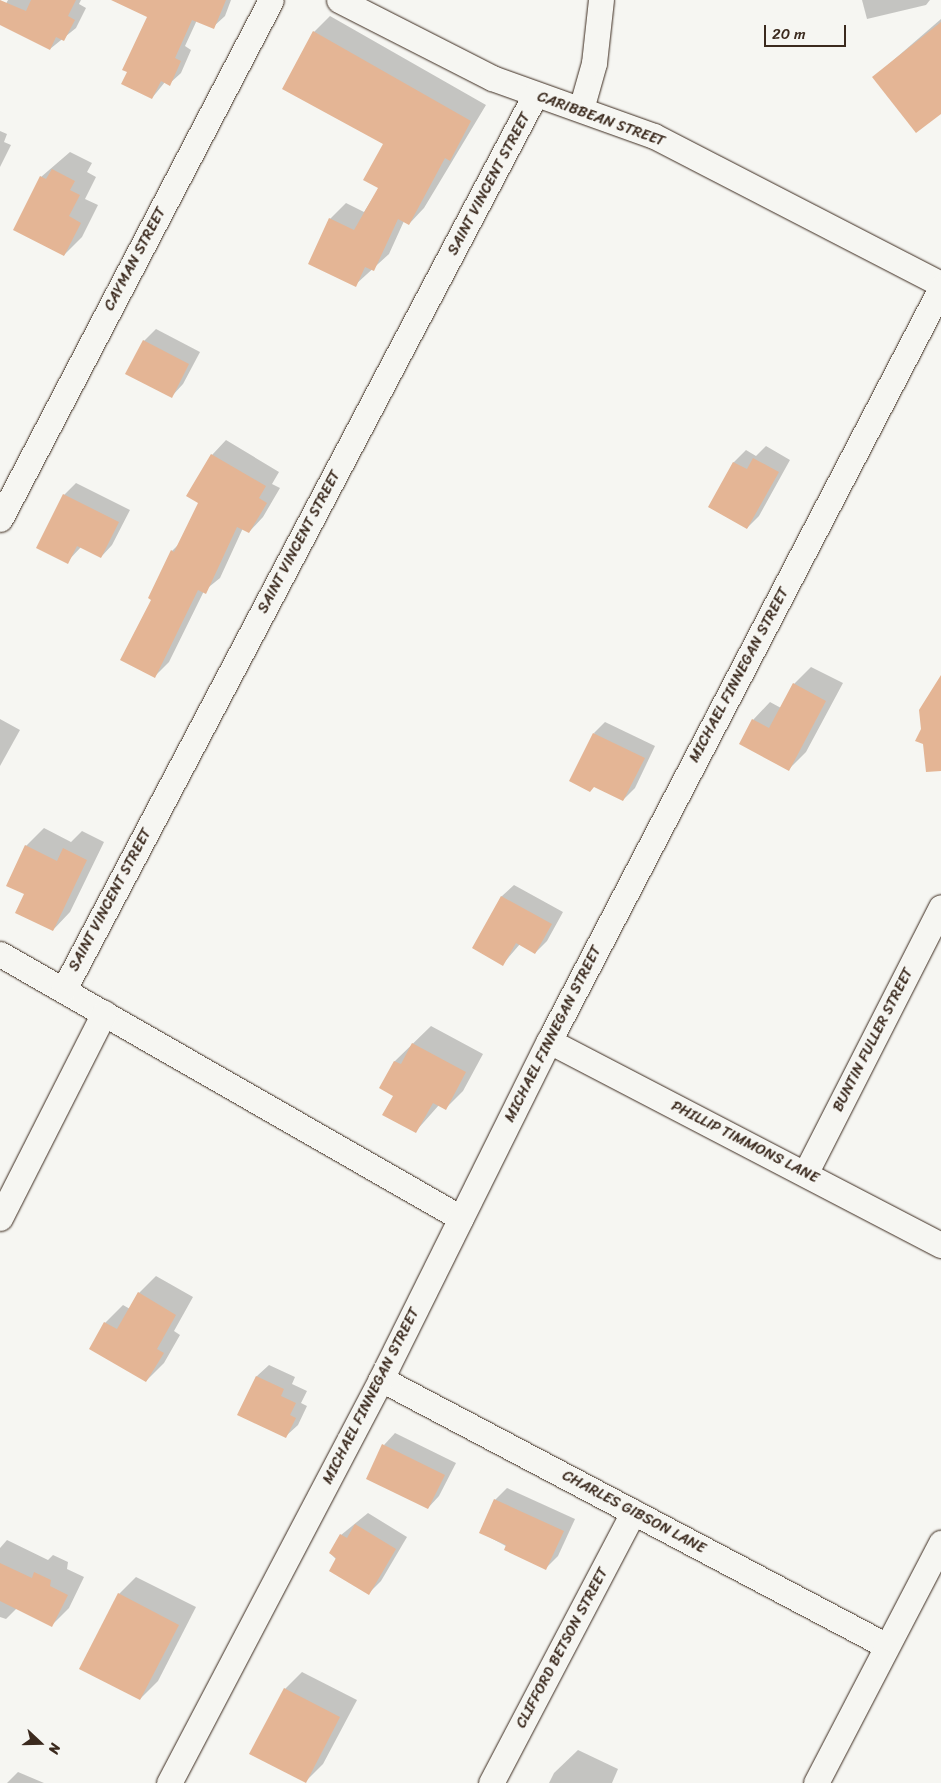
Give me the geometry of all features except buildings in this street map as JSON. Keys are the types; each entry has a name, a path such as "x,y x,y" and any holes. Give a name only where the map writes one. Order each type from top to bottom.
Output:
{"street":[{"name":"CAYMAN STREET","path":"0,519 270,0"},
{"name":"CARIBBEAN STREET","path":"339,0 492,78 535,95 581,109 654,136 941,284"},
{"path":"581,109 594,63 601,0"},
{"name":"SAINT VINCENT STREET","path":"64,988 535,95"},
{"name":"MICHAEL FINNEGAN STREET","path":"169,1783 381,1379 548,1041 941,288"},
{"name":"BUNTIN FULLER STREET","path":"806,1172 941,907"},
{"path":"0,954 64,988 104,1013 461,1218"},
{"path":"0,1218 104,1013"},
{"name":"PHILLIP TIMMONS LANE","path":"548,1041 806,1172 941,1245"},
{"name":"CHARLES GIBSON LANE","path":"381,1379 887,1646"},
{"name":"CLIFFORD BETSON STREET","path":"491,1783 633,1512"},
{"path":"816,1783 941,1543"}]}
